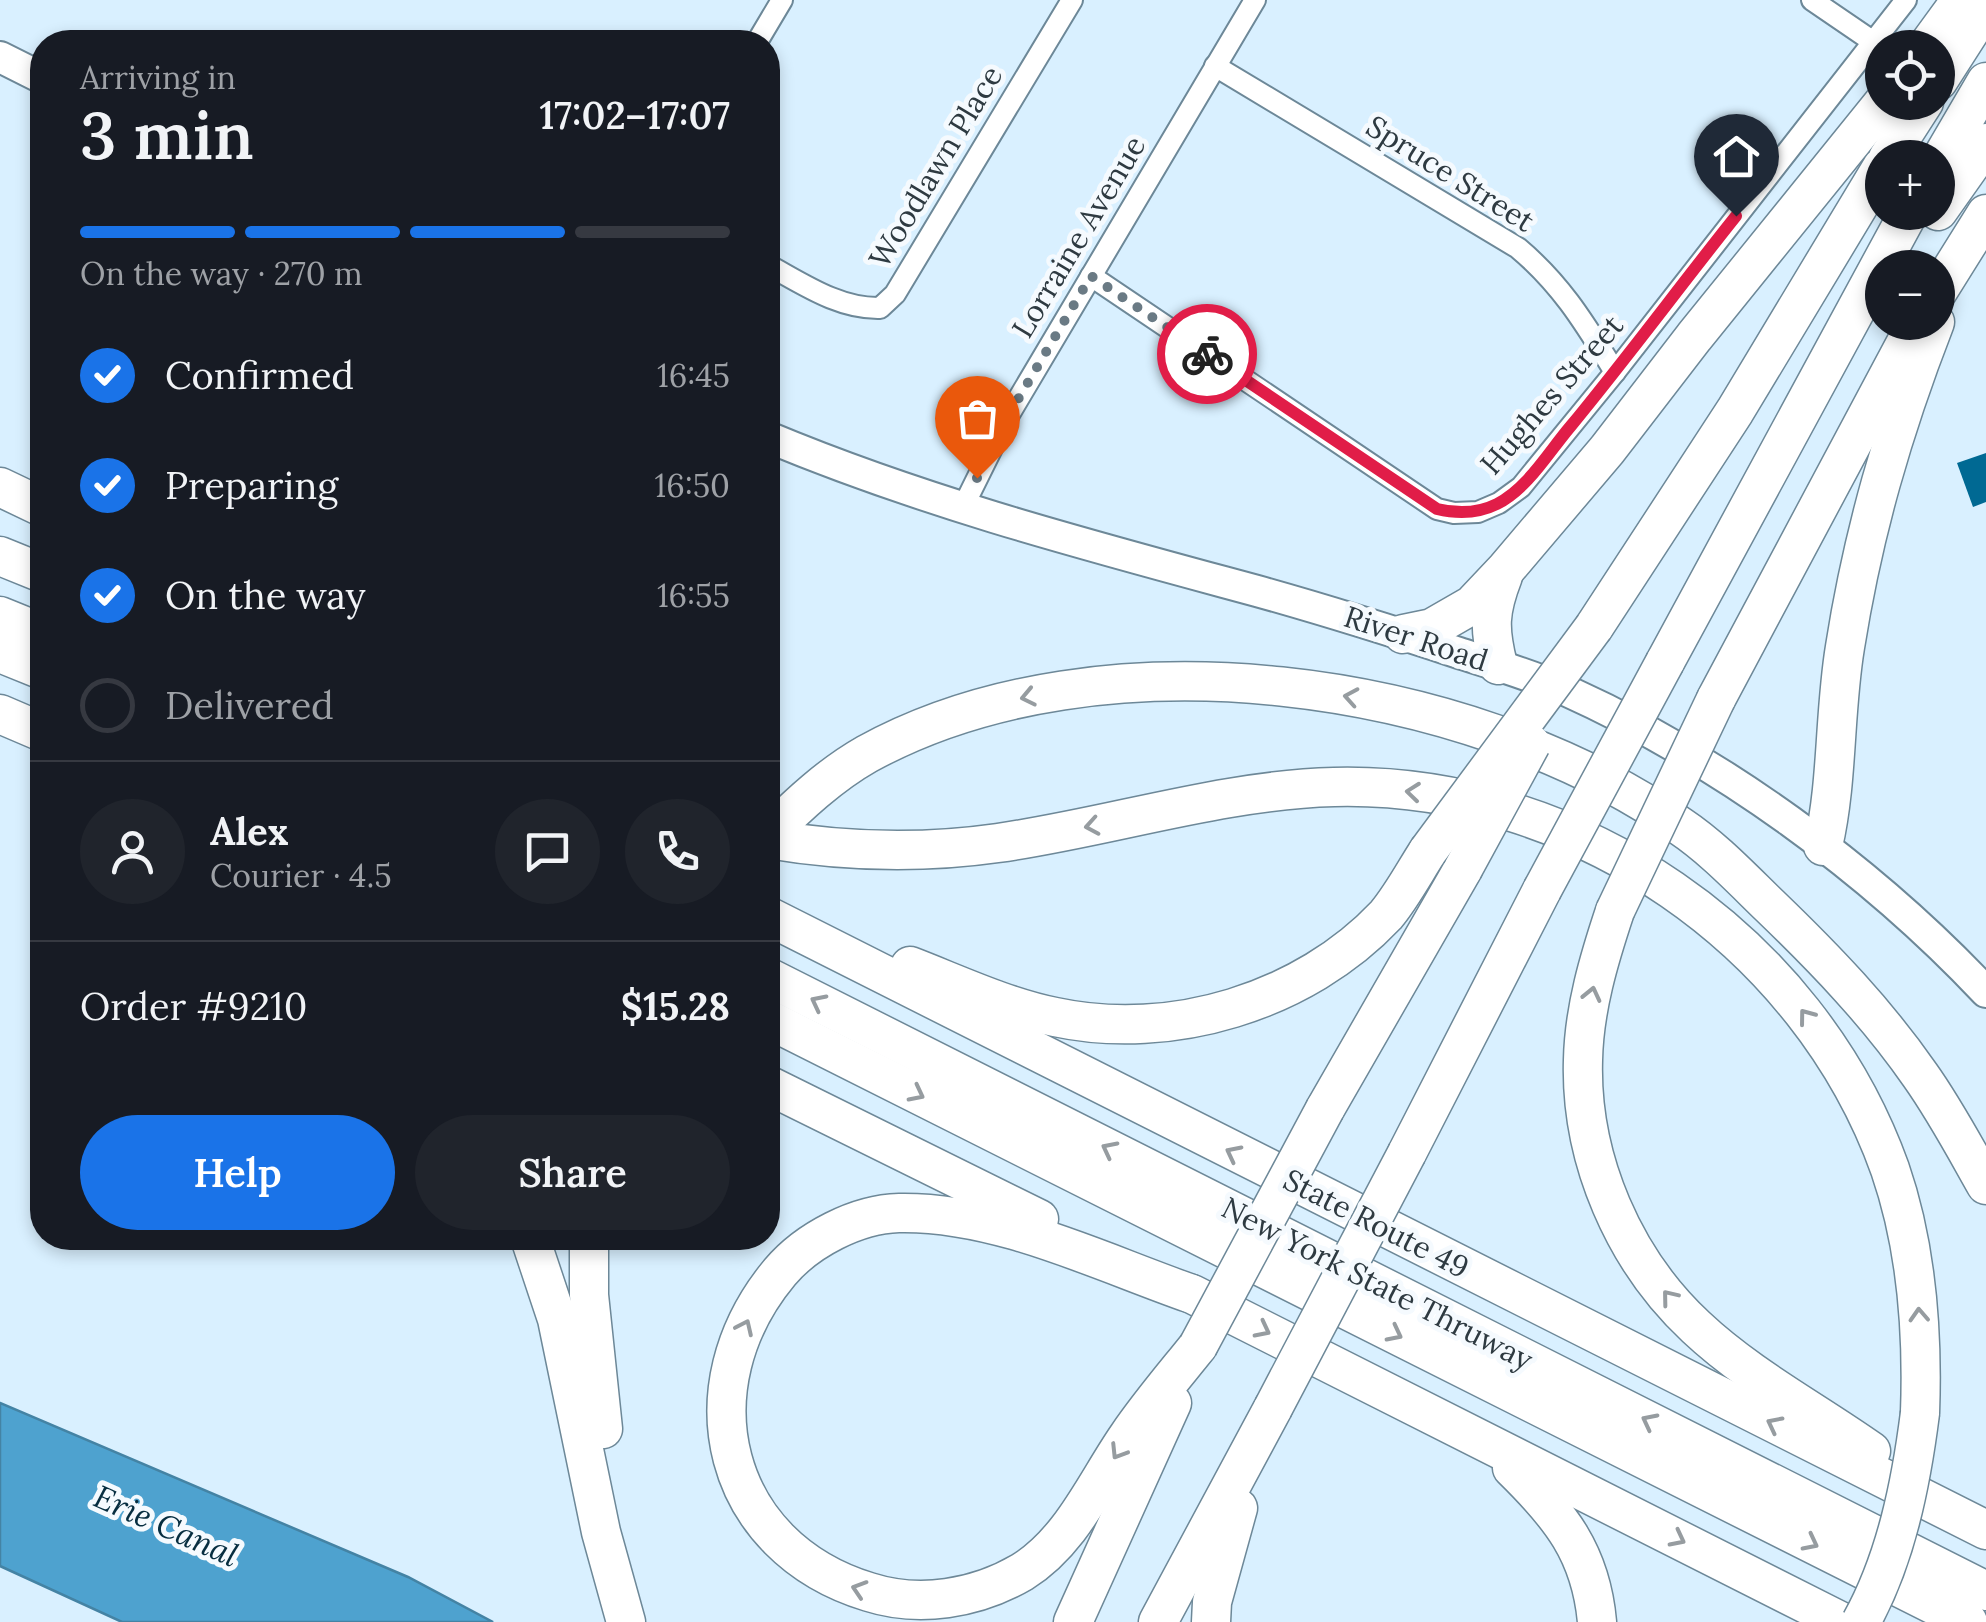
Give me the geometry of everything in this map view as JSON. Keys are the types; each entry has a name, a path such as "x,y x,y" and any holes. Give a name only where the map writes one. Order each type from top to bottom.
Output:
{"highway":[{"path":"1939,30 1961,0"},
{"path":"1955,54 1986,6"},
{"path":"1952,140 1986,82"},
{"path":"1403,634 1432,628 1472,604 1506,569 1607,450 1869,120"},
{"path":"1955,187 1986,143"},
{"path":"780,918 1052,1017 1118,1024 1185,1020 1239,1008 1308,976 1352,946 1388,912 1428,850 1594,627 1735,411 1865,195"},
{"path":"1955,264 1977,228"},
{"path":"1955,277 1977,228"},
{"path":"1158,1622 1542,890 1898,230"},
{"path":"1824,368 1865,313"},
{"path":"1908,340 1716,699 1615,911 1589,1002 1582,1061 1588,1130 1600,1178 1643,1265 1676,1307 1749,1370 1978,1526"},
{"path":"1822,846 1830,806 1844,650 1872,504 1901,409 1928,340"},
{"path":"0,487 30,501"},
{"path":"0,514 30,523"},
{"path":"0,556 30,568"},
{"path":"1498,666 1490,631 1493,602 1506,569"},
{"path":"0,616 30,628"},
{"path":"1073,1622 1198,1346 1325,1109 1464,870 1594,627"},
{"path":"0,653 30,665"},
{"path":"780,824 806,796 866,755 956,717 1072,688 1216,682 1318,691 1397,706 1550,752 1612,782 1811,920 1867,975 1913,1031 1986,1140"},
{"path":"0,714 30,727"},
{"path":"780,840 820,848 902,852 998,843 1270,793 1334,787 1402,790 1464,798 1524,814 1598,845 1691,902 1749,950 1800,1006 1832,1051 1890,1168 1908,1235 1918,1291 1920,1413 1912,1471 1898,1527 1861,1622"},
{"path":"1683,828 1740,878 1858,995 1920,1074 1986,1185"},
{"name":"State Route 49","path":"780,920 1053,1062 1978,1526"},
{"name":"New York State Thruway","path":"780,983 1986,1591"},
{"name":"New York State Thruway","path":"780,1025 1968,1622"},
{"path":"780,1091 1189,1292 1842,1622"},
{"path":"1189,1292 993,1222 940,1214 894,1213 856,1222 791,1260 760,1297 739,1336 728,1382 727,1432 735,1466 752,1506 770,1532 804,1563 845,1584 892,1599 926,1601 966,1594 1024,1570 1058,1541 1128,1435 1198,1346"},
{"path":"534,1250 557,1320 601,1532 626,1622"},
{"path":"589,1250 589,1295 626,1622"},
{"path":"1211,1622 1225,1550 1273,1408"},
{"path":"1486,1442 1551,1506 1579,1549 1595,1595 1597,1622"}],"main road":[{"path":"0,57 30,72"},
{"name":"River Road","path":"780,442 962,509 1403,634 1563,689 1633,724 1719,775 1822,846 1943,947 1986,992"}],"street":[{"path":"764,30 782,0"},
{"name":"Woodlawn Place","path":"780,271 858,308 880,308 895,294 1072,0"},
{"name":"Lorraine Avenue","path":"962,509 1007,418 1254,0"},
{"path":"1812,0 1865,36"},
{"name":"Hughes Street","path":"1884,30 1906,0"},
{"name":"Hughes Street","path":"1091,276 1437,509 1478,512 1499,503 1521,486 1865,56"},
{"name":"Spruce Street","path":"1215,66 1518,248 1548,273 1570,299 1615,372"}],"water":[{"name":"Erie Canal","path":"0,1403 408,1577 493,1622 122,1622 0,1566"}],"building":[{"path":"1986,453 1986,502 1973,507 1957,463"}],"way so far":[{"path":"977,478 1007,418 1091,276 1207,354"}],"route":[{"path":"1207,354 1437,509 1478,512 1499,503 1521,486 1736,216"}]}
